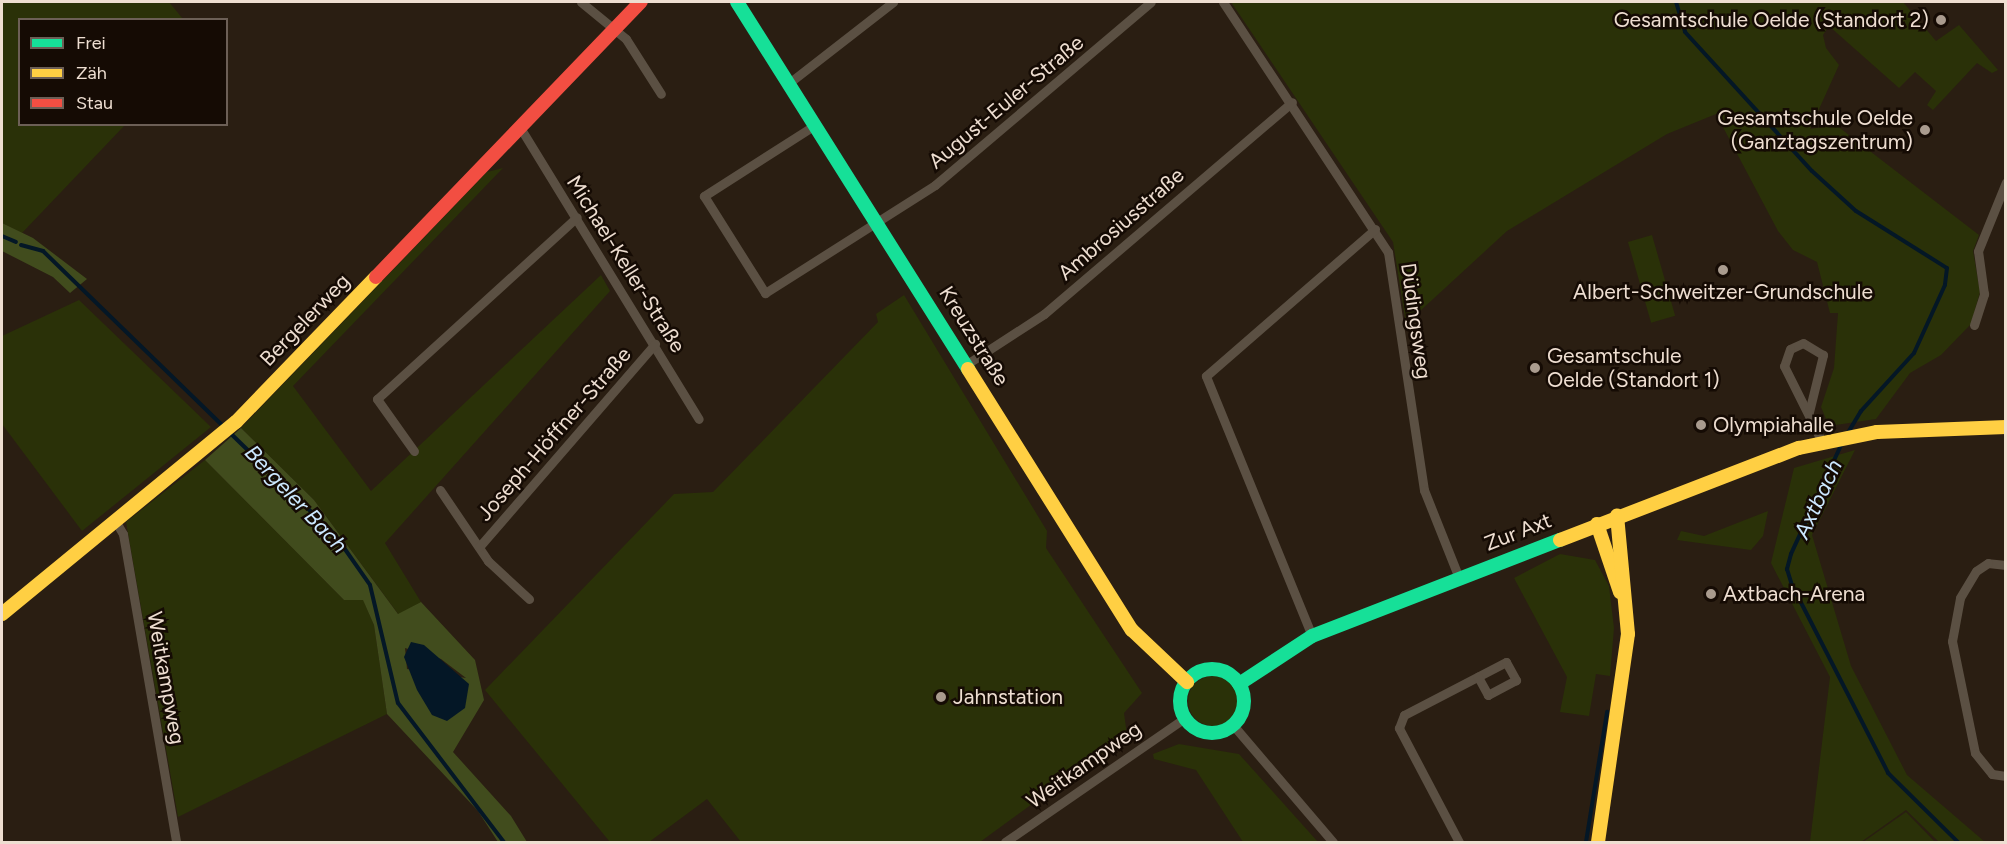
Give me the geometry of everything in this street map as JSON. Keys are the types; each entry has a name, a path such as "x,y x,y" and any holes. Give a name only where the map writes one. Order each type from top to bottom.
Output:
{"street":[{"path":"581,2 614,28 661,94"},
{"name":"Bergelerweg","path":"2,614 223,435 521,129 640,2"},
{"name":"Kreuzstraße","path":"737,2 878,222 1132,630 1187,682"},
{"path":"789,83 893,2"},
{"name":"August-Euler-Straße","path":"815,125 704,196 765,293 878,222 973,155 1151,2"},
{"name":"Düdingsweg","path":"1223,2 1375,229 1390,258 1425,490 1459,578"},
{"name":"Ambrosiusstraße","path":"967,364 1044,314 1292,102"},
{"name":"Michael-Keller-Straße","path":"521,129 656,344 699,419"},
{"path":"1974,325 1984,294 1978,250 2006,182"},
{"path":"414,451 378,399 577,217"},
{"path":"1312,636 1206,376 1375,229"},
{"path":"1809,412 1823,355 1803,343 1790,349 1784,366 1822,442"},
{"name":"Joseph-Höffner-Straße","path":"479,547 656,344"},
{"name":"Zur Axt","path":"1239,684 1312,636 1617,516 1822,442 1865,434 2006,427"},
{"name":"Joseph-Höffner-Straße","path":"440,490 479,547 529,599"},
{"path":"1598,843 1623,660 1628,591 1617,516"},
{"name":"Weitkampweg","path":"116,522 123,534 176,843"},
{"path":"1597,524 1620,583 1623,660"},
{"path":"2006,565 1988,563 1976,572 1960,598 1952,642 1975,753 1992,774 2006,776"},
{"path":"1216,670 1239,684 1243,710 1233,726 1213,733 1185,718 1181,700 1187,682 1216,670"},
{"path":"1459,843 1399,728 1404,715 1478,677"},
{"name":"Weitkampweg","path":"1005,843 1185,718"},
{"path":"1233,726 1333,843"}],"green space":[{"path":"2,2 169,2 182,18 18,18 18,126 124,126 22,233 2,223"},
{"path":"1231,2 1903,2 1936,41 1959,25 1998,70 1992,73 1977,63 1933,110 1927,105 1936,91 1915,72 1899,88 1829,26 1823,35 1826,48 1839,65 1810,129 1836,125 1979,235 1973,251 1980,292 1971,324 1941,355 1910,373 1876,419 1829,426 1821,407 1834,368 1838,313 1830,313 1817,262 1793,250 1778,231 1716,114 1667,134 1507,231 1406,324 1393,242"},
{"path":"503,168 293,386 371,491 601,275 610,291 385,543 421,602 399,615 314,500 241,428 487,172"},
{"path":"2,223 33,238 87,279 70,293 53,277 2,251"},
{"path":"1652,235 1675,316 1651,323 1628,242"},
{"path":"904,295 1047,531 1046,548 1142,693 1124,713 1127,735 980,842 741,842 707,799 649,842 610,842 485,690 674,494 713,492 878,322 876,314"},
{"path":"79,300 211,427 82,531 2,424 2,336"},
{"path":"241,428 314,500 398,614 421,602 475,660 484,700 453,752 511,816 527,842 498,842 478,811 387,714 374,625 363,600 344,600 205,460","holes":["405,648 441,659 466,678 407,669"]},
{"path":"1855,450 1812,535 1851,666 1907,775 1985,842 1939,842 1906,810 1861,842 1810,842 1830,677 1771,563 1794,468"},
{"path":"205,460 344,600 363,599 374,625 387,714 178,817 126,522"},
{"path":"1768,511 1763,536 1751,550 1677,540 1681,531 1704,536"},
{"path":"1560,554 1595,560 1609,586 1614,628 1610,676 1596,674 1589,716 1560,712 1567,677 1514,578"},
{"path":"1208,676 1218,676 1231,683 1238,696 1238,706 1231,719 1218,726 1208,726 1199,722 1192,715 1188,706 1188,696 1192,687 1199,680"},
{"path":"1179,744 1239,754 1318,842 1243,842 1196,770 1154,759 1153,754"},
{"path":"1906,812 1935,842 1863,842"}],"water":[{"path":"411,642 424,645 469,684 465,708 447,721 432,715 417,690 404,657"}],"waterway":[{"name":"Axtbach","path":"1676,2 1685,32 1812,171 1856,211 1947,268 1945,285 1914,353 1861,411 1847,434"},
{"name":"Bergeler Bach","path":"2,236 16,242"},
{"name":"Bergeler Bach","path":"21,245 43,251 335,535 370,585 398,703 504,842"},
{"name":"Axtbach","path":"1842,443 1791,554 1787,569 1792,585 1888,773 1958,842"},
{"path":"1586,842 1607,712"}],"traffic: fast":[{"path":"737,2 968,369"},
{"path":"1239,684 1312,636 1560,540"},
{"path":"1212,669 1230,675 1238,683 1244,701 1238,719 1230,727 1212,733 1194,727 1186,719 1180,701 1186,683 1194,675 1212,669"}],"traffic: slow":[{"path":"2,614 236,422 376,277"},
{"path":"968,369 1132,630 1187,682"},
{"path":"1560,540 1799,448 1877,432 2006,427"},
{"path":"1598,842 1628,634 1617,516"},
{"path":"1597,524 1620,592"}],"traffic: jam":[{"path":"376,277 641,2"}],"place":[{"name":"Gesamtschule Oelde (Standort 2)","path":"1941,20"},
{"name":"Gesamtschule Oelde (Ganztagszentrum)","path":"1925,130"},
{"name":"Albert-Schweitzer-Grundschule","path":"1723,270"},
{"name":"Gesamtschule Oelde (Standort 1)","path":"1535,368"},
{"name":"Olympiahalle","path":"1701,425"},
{"name":"Axtbach-Arena","path":"1711,594"},
{"name":"Jahnstation","path":"941,697"}]}
